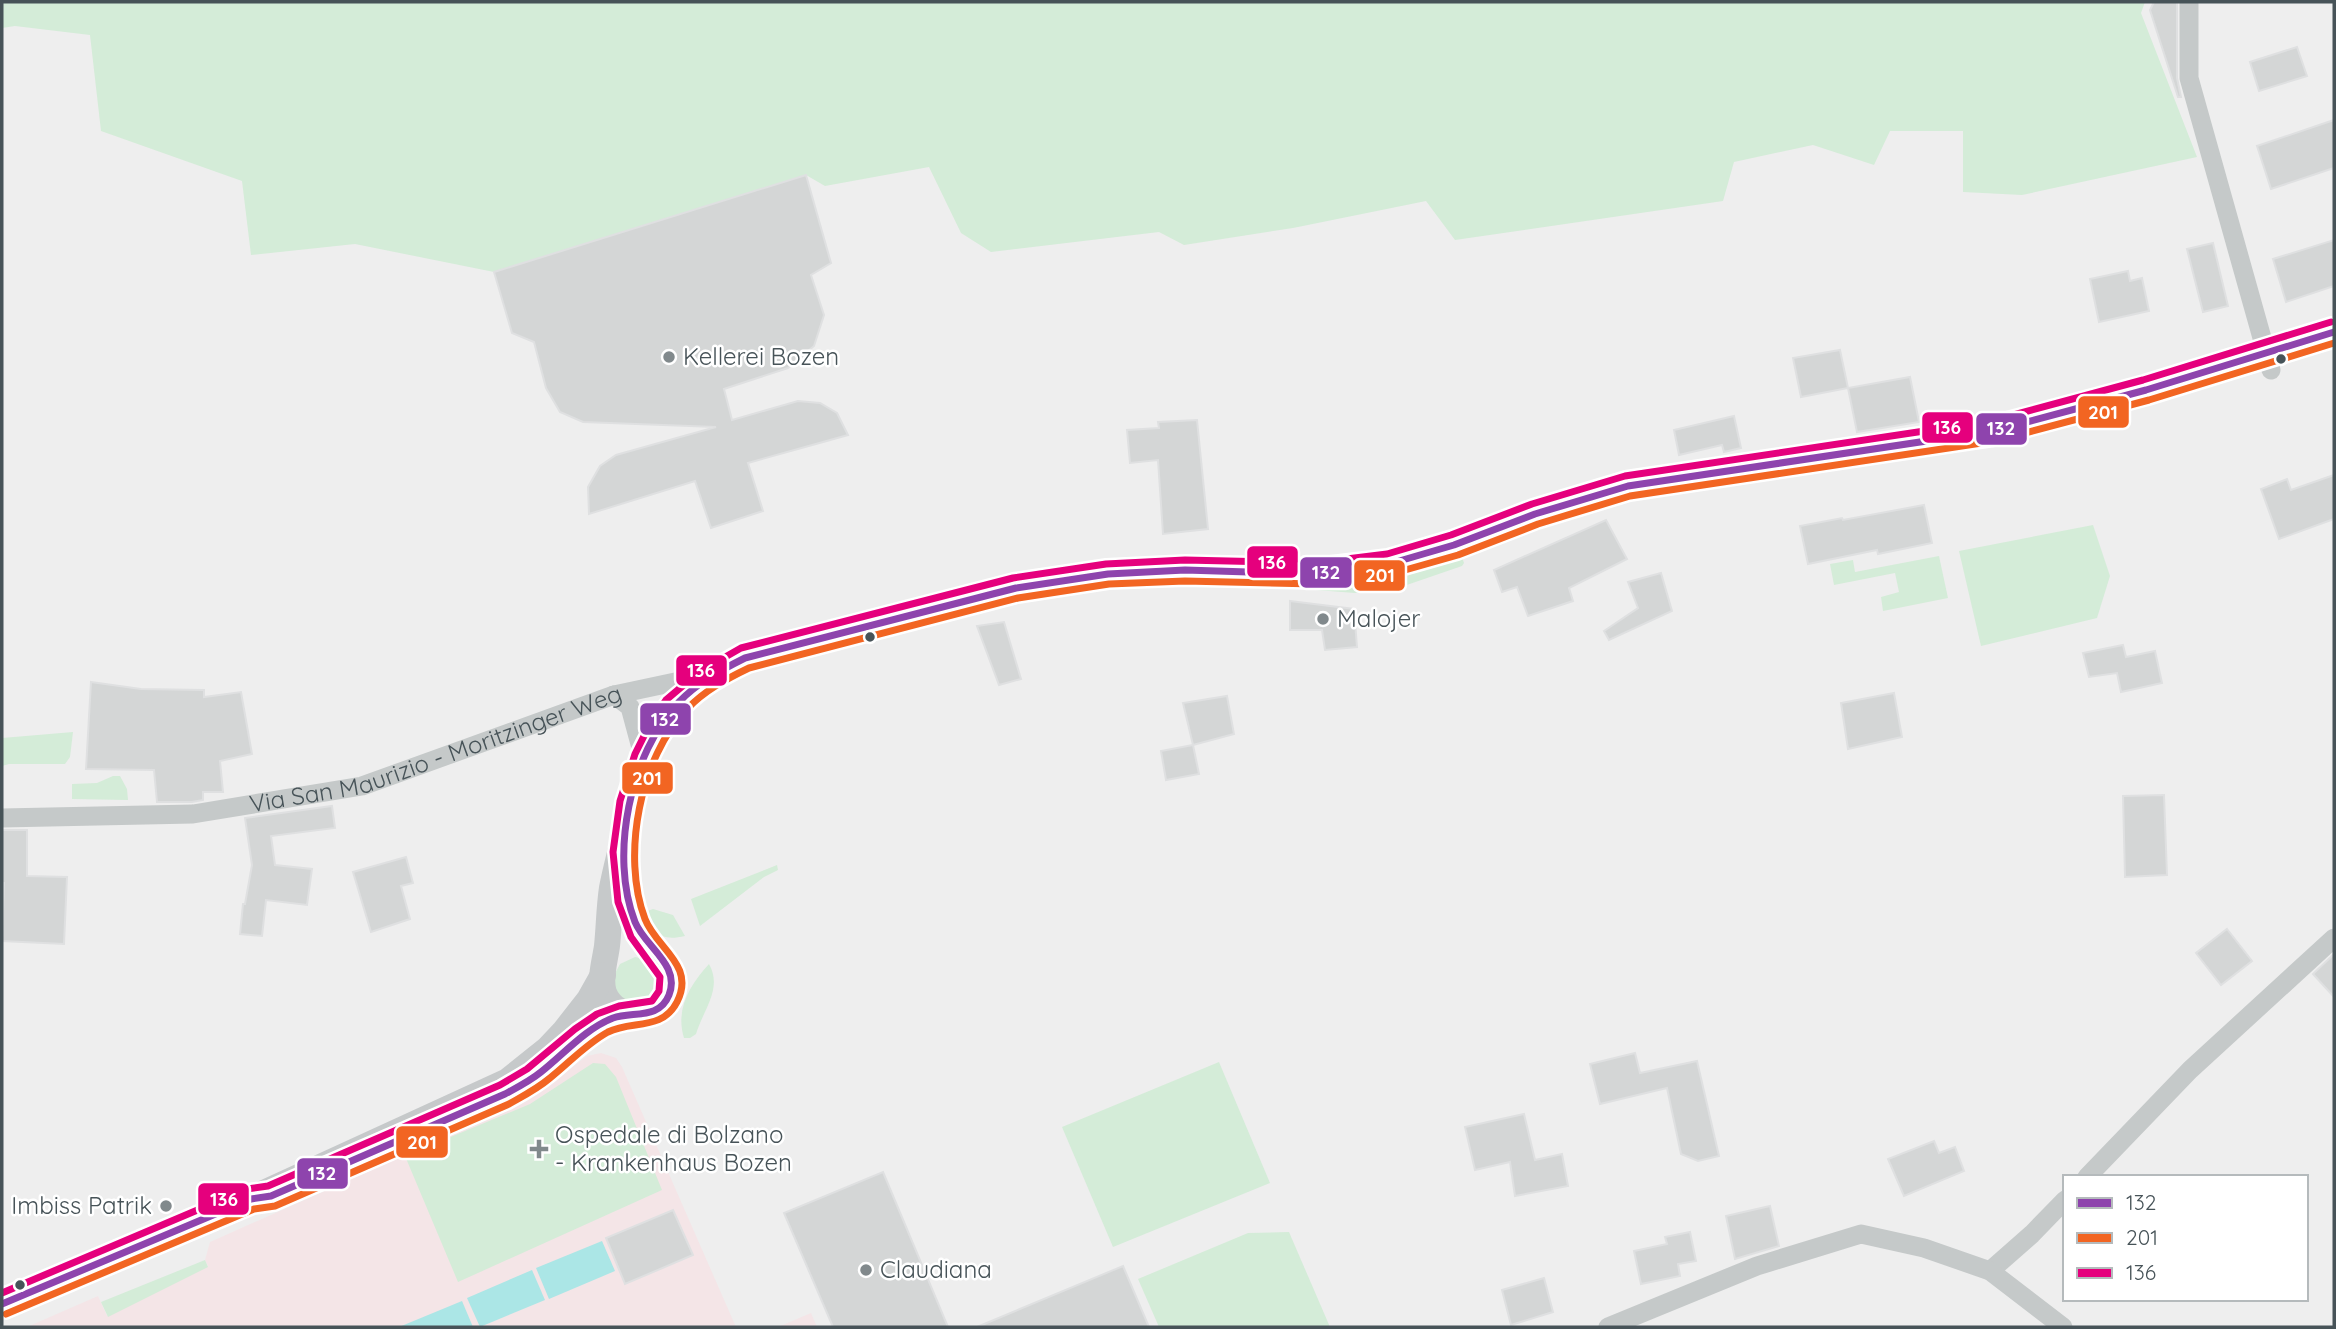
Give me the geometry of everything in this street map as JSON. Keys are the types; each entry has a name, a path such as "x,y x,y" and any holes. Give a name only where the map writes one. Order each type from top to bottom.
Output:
{"main road":[{"name":"Via San Maurizio - Moritzinger Weg","path":"710,675 745,658 1016,588 1108,574 1185,570 1315,574 1390,564 1454,545 1535,514 1628,486 1993,431 2269,362 2334,332"},
{"path":"624,837 624,883 635,925 643,939 668,966 671,975 669,994 663,1004 652,1013 639,1016 626,1014 610,1003 602,985 612,886 643,759 681,699 710,675"},
{"path":"2,1304 251,1199 508,1081 548,1049 564,1032 589,1000 612,957 633,947 655,952"},
{"path":"251,1199 271,1196 505,1094 533,1078 601,1024 626,1014"}],"street":[{"path":"2189,2 2189,78 2269,362"},
{"name":"Via San Maurizio - Moritzinger Weg","path":"2,818 193,814 362,786 614,695 710,675"},
{"path":"614,695 630,707 643,759"},
{"path":"2089,1175 2190,1070 2334,938"},
{"path":"1990,1271 2063,1202"},
{"path":"1608,1327 1757,1266 1861,1234 1924,1248 1990,1271 2063,1327"}],"shaded area":[{"name":"Ospedale di Bolzano - Krankenhaus Bozen","path":"601,1053 616,1058 622,1067 736,1327 27,1327 98,1296 107,1316 208,1266 205,1260 210,1242 527,1101 587,1056"},
{"path":"811,1313 817,1327 778,1327"}],"green space":[{"path":"2,2 2145,2 2141,13 2197,157 2022,195 1963,192 1963,131 1890,131 1874,165 1813,145 1734,162 1723,201 1455,240 1426,201 1293,228 1184,245 1159,232 991,252 961,233 929,167 825,186 806,175 494,272 355,244 251,255 242,181 101,131 90,35 15,26 2,28"},
{"path":"2093,525 2110,576 2097,618 1981,646 1959,551"},
{"path":"1461,554 1464,563 1462,566 1398,588 1355,593 1303,589 1299,583 1362,580 1401,572"},
{"path":"1939,556 1948,598 1883,611 1881,597 1899,592 1895,573 1834,585 1830,564 1853,560 1855,572"},
{"path":"73,732 70,757 65,764 2,766 2,738"},
{"path":"120,776 127,789 128,800 72,799 72,784 97,783"},
{"path":"777,865 778,870 764,877 700,926 691,899"},
{"path":"653,909 673,915 685,936 669,938 659,934 642,913"},
{"path":"635,957 644,959 657,969 659,993 641,1007 619,1000 612,979 620,964"},
{"path":"709,964 713,973 713,991 696,1034 684,1038 681,1017 686,998"},
{"path":"1219,1062 1270,1183 1113,1247 1062,1127"},
{"path":"593,1063 605,1064 616,1077 662,1190 458,1282 405,1156 530,1104"},
{"path":"1289,1232 1330,1327 1159,1327 1138,1279 1248,1233"},
{"path":"205,1260 208,1267 108,1317 101,1302"}],"water":[{"path":"602,1241 615,1271 549,1299 536,1268"},
{"path":"532,1270 545,1300 480,1327 467,1298"},
{"path":"462,1301 473,1327 399,1327"}],"building":[{"path":"2154,2 2177,2 2177,78 2181,97 2178,97 2150,10"},
{"path":"2297,47 2307,76 2259,91 2250,62"},
{"path":"2334,120 2334,168 2271,189 2257,146"},
{"name":"Kellerei Bozen","path":"806,175 831,263 811,275 824,315 814,346 788,368 724,389 732,420 798,401 820,403 837,413 848,435 748,463 763,511 711,528 695,481 589,514 588,487 600,466 616,455 716,427 583,422 560,412 546,388 534,342 512,333 494,272"},
{"path":"2334,240 2334,286 2286,302 2273,259"},
{"path":"2213,243 2228,306 2203,312 2187,249"},
{"path":"2128,271 2130,281 2142,278 2149,311 2099,322 2090,279"},
{"path":"1840,350 1848,388 1801,397 1793,358"},
{"path":"1910,377 1919,422 1857,432 1848,388"},
{"path":"1734,416 1741,448 1724,452 1722,445 1679,455 1674,430"},
{"path":"1197,420 1208,529 1163,534 1158,460 1130,463 1127,430 1159,428 1158,422"},
{"path":"2334,475 2334,519 2279,539 2261,489 2287,479 2291,490"},
{"path":"1924,505 1932,543 1878,554 1877,550 1808,564 1800,526"},
{"path":"1606,520 1627,559 1569,588 1573,601 1528,616 1517,587 1502,592 1494,570"},
{"path":"1661,573 1672,611 1609,640 1604,631 1638,608 1628,582"},
{"name":"Malojer","path":"1290,601 1354,609 1357,647 1325,650 1322,630 1290,630"},
{"path":"1004,622 1021,679 999,685 977,626"},
{"path":"2123,645 2126,657 2155,651 2162,683 2121,692 2117,673 2089,677 2083,653"},
{"path":"91,682 141,689 204,690 204,697 241,692 252,754 220,761 223,792 203,792 203,800 192,802 157,802 154,770 86,769"},
{"path":"1894,693 1902,737 1848,749 1841,703"},
{"path":"1227,696 1234,734 1193,745 1183,703"},
{"path":"1193,745 1199,774 1166,780 1161,751"},
{"path":"2164,795 2167,875 2125,877 2123,796"},
{"path":"332,806 335,828 271,836 275,865 312,869 307,905 266,900 262,936 240,934 243,904 252,865 245,818"},
{"path":"2,830 27,830 27,876 67,877 64,944 2,941"},
{"path":"406,857 413,883 401,886 410,919 371,932 353,872"},
{"path":"2227,929 2252,961 2221,985 2196,953"},
{"path":"2334,954 2334,997 2313,974"},
{"path":"1635,1053 1640,1073 1697,1061 1719,1156 1698,1161 1681,1154 1667,1088 1600,1104 1590,1064"},
{"path":"1524,1114 1535,1160 1562,1154 1568,1186 1515,1196 1510,1162 1475,1170 1465,1127"},
{"path":"1934,1141 1939,1153 1955,1147 1964,1171 1904,1196 1888,1159"},
{"name":"Claudiana","path":"883,1172 948,1327 833,1327 784,1213"},
{"path":"1770,1206 1779,1246 1735,1259 1726,1216"},
{"path":"673,1210 693,1255 625,1284 606,1238"},
{"path":"1690,1232 1696,1261 1678,1264 1680,1276 1641,1284 1634,1251 1667,1244 1665,1237"},
{"name":"Claudiana","path":"1123,1266 1149,1327 977,1327"},
{"path":"1544,1278 1553,1312 1511,1325 1502,1290"}],"transit line":[{"name":"136","path":"2,1293 247,1189 268,1186 500,1085 527,1069 597,1014 619,1006 652,1001 659,991 660,977 631,937 618,902 613,852 620,801 635,754 666,700 699,672 741,648 1013,578 1106,564 1185,560 1314,563 1387,554 1451,535 1532,504 1625,476 1991,421 2143,380 2331,322"},
{"name":"132","path":"2,1304 251,1199 271,1196 505,1094 537,1075 584,1035 603,1023 621,1016 652,1011 665,1003 671,984 670,974 635,922 627,896 624,867 629,806 648,749 662,723 694,689 745,658 1016,588 1108,574 1185,570 1315,574 1389,564 1454,545 1535,514 1628,486 1993,431 2146,390 2334,332"},
{"name":"201","path":"6,1314 254,1209 275,1206 509,1104 545,1082 608,1032 655,1021 671,1011 682,989 682,978 678,967 650,929 638,894 635,838 639,808 657,753 671,729 701,697 749,668 1018,598 1109,584 1185,581 1316,584 1391,574 1458,555 1538,524 1630,496 1995,441 2149,400 2334,343"}],"place":[{"name":"Kellerei Bozen","path":"669,357"},
{"name":"Malojer","path":"1323,619"},
{"name":"Ospedale di Bolzano - Krankenhaus Bozen","path":"539,1149"},
{"name":"Imbiss Patrik","path":"166,1206"},
{"name":"Claudiana","path":"866,1270"}]}
